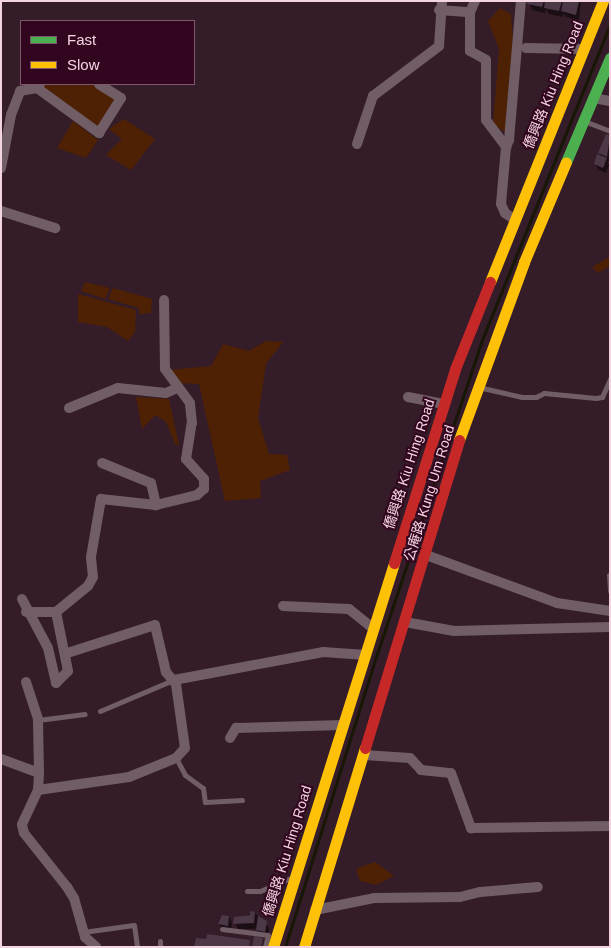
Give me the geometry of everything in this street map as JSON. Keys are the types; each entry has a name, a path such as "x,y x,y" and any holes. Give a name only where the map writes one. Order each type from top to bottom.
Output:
{"street":[{"path":"475,1 470,12 470,52 486,60 486,120 506,147"},
{"path":"514,219 504,213 501,204 506,147 510,140 521,1"},
{"name":"僑興路 Kiu Hing Road","path":"273,947 444,404 514,219 603,1"},
{"path":"357,144 373,96 439,46 441,6 470,12"},
{"path":"526,48 584,49"},
{"name":"公庵路 Kung Um Road","path":"304,947 477,386 525,261 610,58"},
{"path":"1,168 11,115 20,91 38,86 99,133 121,98 101,85"},
{"path":"593,98 610,102"},
{"path":"1,211 55,228"},
{"path":"22,599 26,612 48,648 56,683 68,671 67,653 54,618 56,612 82,592 93,577 91,557 101,499 156,505 197,495 204,490 204,479 186,459 192,413 190,403 177,388 165,369 164,300"},
{"path":"69,408 118,388 166,393 177,388"},
{"path":"408,397 444,404"},
{"path":"102,463 151,483 156,505"},
{"path":"426,555 557,603 610,611"},
{"path":"284,606 349,609 374,629"},
{"path":"26,612 56,612"},
{"path":"405,622 454,631 610,627"},
{"path":"38,790 129,777 176,758 185,748 174,680 166,672 155,625 67,653"},
{"path":"174,680 323,652 366,655"},
{"path":"26,682 38,720 39,773 38,790 22,824 24,834 67,887 74,898 83,932 96,947"},
{"path":"230,738 236,728 343,725"},
{"path":"364,755 410,758 421,770 451,773 471,828 562,821 610,826"},
{"path":"1,759 39,773"},
{"path":"315,910 374,898 460,897 480,892 538,888"}],"lane":[{"path":"584,121 610,131"},
{"path":"477,386 522,396 536,397 544,393 602,398 610,379"},
{"path":"609,575 610,592"},
{"path":"100,710 174,680"},
{"path":"38,720 84,714"},
{"path":"176,758 185,775 203,788 205,802 242,800"},
{"path":"247,891 275,886 290,879 297,870"},
{"path":"83,932 134,925 137,947"},
{"path":"222,929 268,935 265,947"}],"shaded area":[{"path":"500,8 511,14 513,40 505,132 493,124 499,49 488,21"},
{"path":"43,85 95,85 118,100 99,128 41,89"},
{"path":"124,119 155,139 131,170 106,155 122,139 109,129"},
{"path":"73,121 98,140 86,158 57,148"},
{"path":"610,257 610,266 598,273 592,267"},
{"path":"85,282 110,288 105,299 81,291"},
{"path":"113,288 152,299 151,313 139,314 139,308 108,299"},
{"path":"78,294 136,310 135,332 128,341 107,327 78,322"},
{"path":"266,341 283,342 266,364 258,418 269,454 287,455 290,470 260,481 261,498 225,501 199,384 177,383 169,370 211,366 223,344 249,351"},
{"path":"136,397 169,399 179,445 175,444 166,422 155,415 142,429"},
{"path":"375,862 394,876 376,885 360,881 356,869"}],"building":[{"path":"527,1 544,1 542,7 527,4"},
{"path":"545,1 562,1 559,11 544,8"},
{"path":"563,1 579,1 576,15 561,11"},
{"path":"606,134 610,136 607,157 598,153"},
{"path":"597,154 607,158 603,168 594,164"},
{"path":"250,911 255,912 254,923 233,924 234,917 250,915"},
{"path":"222,915 229,916 228,926 218,924"},
{"path":"258,916 267,921 265,932 256,930"},
{"path":"207,934 250,940 249,947 194,947 196,938 206,939"},
{"path":"254,936 263,938 261,947 252,947"}],"waterway":[{"path":"285,947 377,654 482,340 610,24"}],"traffic: fast":[{"path":"566,162 610,58"}],"traffic: slow":[{"path":"490,282 603,1"},
{"path":"459,440 524,262 566,162"},
{"path":"273,947 394,563"},
{"path":"304,947 365,748"}],"traffic: jam":[{"path":"394,563 455,369 490,282"},
{"path":"365,748 459,440"}]}
